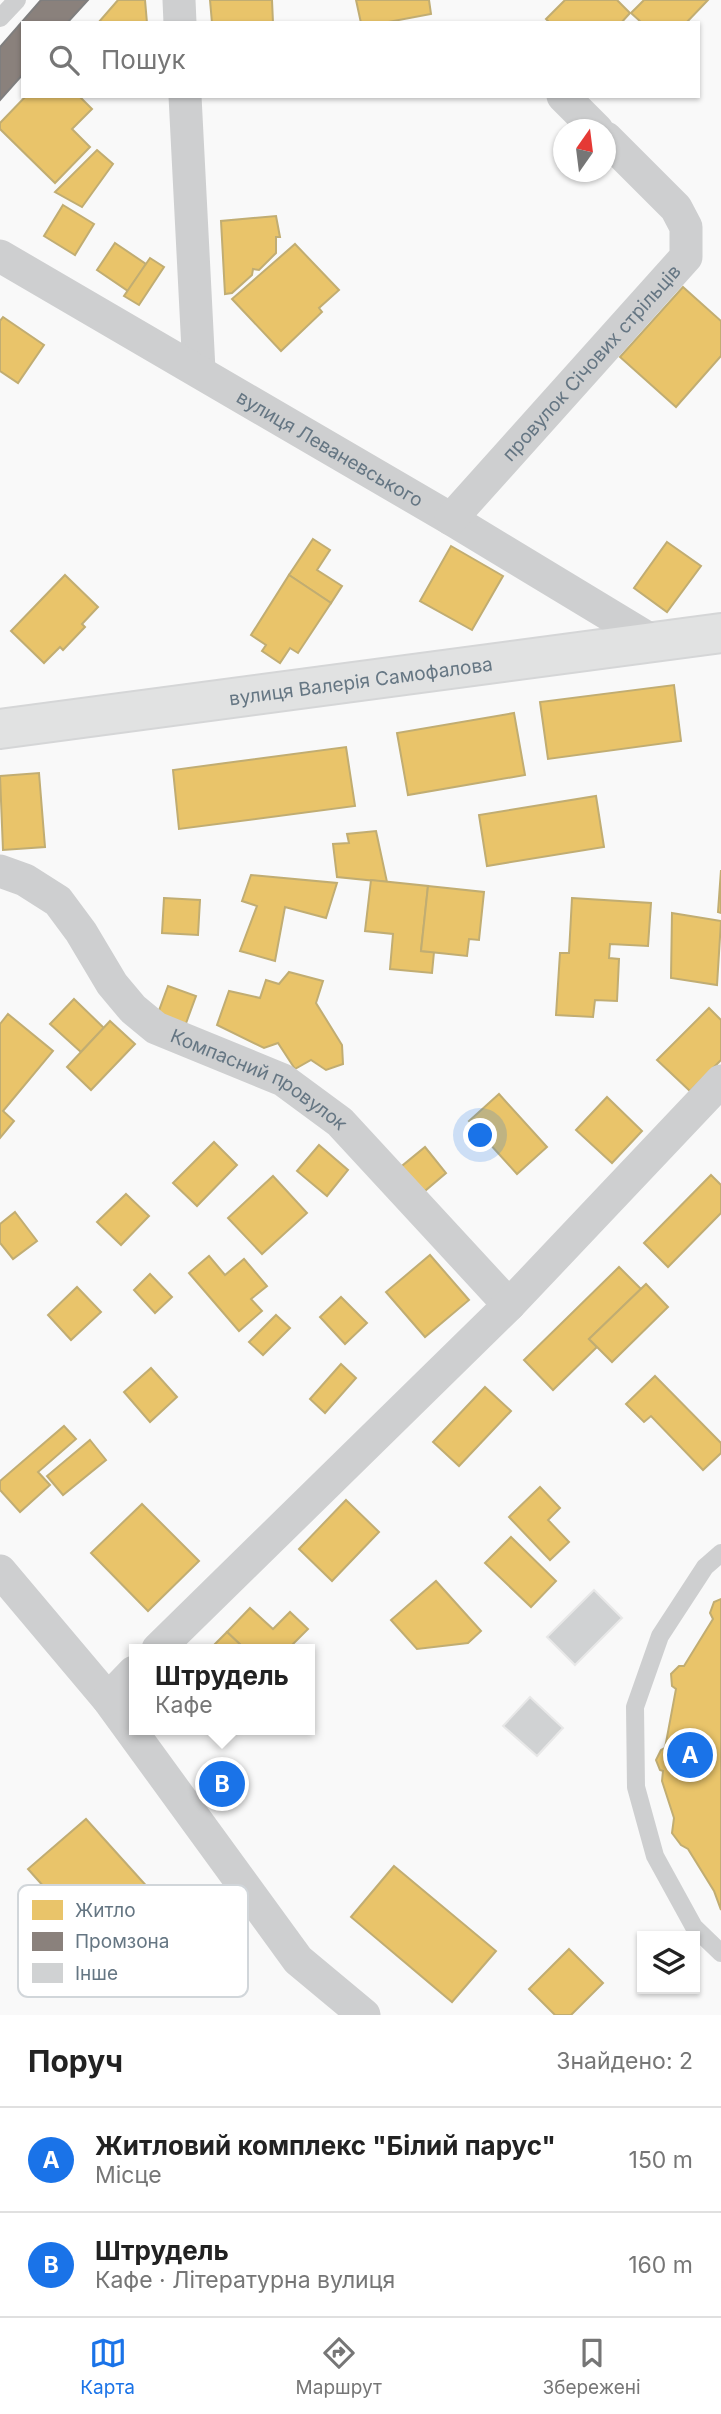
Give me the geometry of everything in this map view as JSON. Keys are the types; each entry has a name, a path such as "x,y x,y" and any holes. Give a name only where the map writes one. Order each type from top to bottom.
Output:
{"street":[{"path":"179,0 180,21"},
{"path":"185,98 199,370"},
{"path":"565,98 586,119"},
{"name":"провулок Січових стрільців","path":"451,519 686,257 686,227 676,208 616,148"},
{"name":"вулиця Леваневського","path":"0,257 199,370 656,643"},
{"name":"вулиця Валерія Самофалова","path":"0,729 721,633"},
{"name":"Компасний провулок","path":"0,871 25,880 58,901 81,932 112,984 133,1009 156,1028 283,1080 340,1122 509,1305"},
{"path":"163,1644 509,1305 721,1081"},
{"path":"0,1571 108,1699 129,1728"},
{"path":"108,1699 129,1678"},
{"path":"134,1735 243,1885"},
{"path":"248,1891 298,1960 364,2015"}],"lane":[{"path":"0,18 17,0"},
{"path":"721,1553 705,1567 660,1636 635,1707 635,1746 636,1787 655,1856 694,1927 721,1953"}],"building: Житло":[{"path":"118,0 145,0 147,21 100,21"},
{"path":"210,0 272,0 273,21 212,21"},
{"path":"356,0 429,0 431,14 394,21 361,21"},
{"path":"565,0 617,0 630,13 623,21 546,19"},
{"path":"644,0 708,0 688,21 640,21 631,13"},
{"path":"24,98 81,98 92,109 72,129 90,147 55,183 0,129 0,123"},
{"path":"97,150 113,164 82,207 55,192"},
{"path":"63,205 94,224 75,255 44,236"},
{"path":"276,216 280,237 276,237 276,253 259,270 253,269 252,275 232,293 225,294 221,221"},
{"path":"115,243 146,264 128,291 97,270"},
{"path":"295,244 339,290 319,308 322,312 281,351 232,299"},
{"path":"150,258 164,267 139,305 124,296"},
{"path":"683,287 721,321 721,356 676,407 620,357"},
{"path":"3,317 44,345 18,383 0,371 0,321"},
{"path":"313,539 330,550 317,570 342,586 331,603 289,575"},
{"path":"667,542 701,566 667,612 634,588"},
{"path":"451,546 503,576 472,630 420,601"},
{"path":"65,575 98,607 82,624 85,627 63,650 60,647 44,663 11,631"},
{"path":"289,575 331,603 298,653 290,648 280,663 262,651 266,645 251,635"},
{"path":"674,685 681,741 548,759 540,702"},
{"path":"514,713 525,775 408,795 397,733"},
{"path":"346,747 355,806 179,829 173,770"},
{"path":"39,773 45,847 3,850 0,776"},
{"path":"596,796 604,847 487,866 479,815"},
{"path":"376,831 387,882 337,877 333,844 349,843 347,834"},
{"path":"721,870 721,913 718,912"},
{"path":"251,875 337,883 326,918 285,907 275,961 240,951 257,906 242,901"},
{"path":"371,880 428,886 421,951 434,952 432,973 390,969 393,934 365,931"},
{"path":"428,886 484,892 479,940 469,939 467,956 421,951"},
{"path":"164,898 200,900 198,935 162,933"},
{"path":"572,898 651,903 648,946 610,944 609,958 619,959 617,1001 595,1000 593,1017 556,1015 560,953 569,953"},
{"path":"672,913 721,921 717,985 671,978"},
{"path":"289,972 323,981 316,1003 342,1045 343,1064 326,1070 311,1060 295,1069 278,1043 264,1048 217,1025 229,991 260,998 266,980 279,984"},
{"path":"168,986 196,996 185,1026 157,1016"},
{"path":"74,999 104,1028 81,1052 50,1024"},
{"path":"709,1008 721,1020 721,1060 690,1091 657,1060"},
{"path":"8,1014 53,1051 3,1111 14,1121 0,1138 0,1024"},
{"path":"110,1021 135,1044 91,1090 67,1067"},
{"path":"499,1094 547,1147 517,1174 469,1121"},
{"path":"607,1097 642,1131 612,1163 576,1130"},
{"path":"214,1142 237,1165 197,1206 173,1183"},
{"path":"319,1145 348,1170 327,1196 297,1171"},
{"path":"425,1147 446,1173 419,1196 397,1170"},
{"path":"711,1175 721,1185 721,1213 668,1267 644,1243"},
{"path":"273,1176 307,1213 262,1254 228,1218"},
{"path":"126,1194 149,1216 121,1245 97,1222"},
{"path":"15,1212 37,1241 13,1259 0,1243 0,1224"},
{"path":"430,1255 469,1300 425,1337 386,1292"},
{"path":"209,1256 225,1275 244,1259 267,1286 251,1299 262,1311 239,1331 189,1273"},
{"path":"619,1267 641,1289 589,1339 597,1347 553,1390 524,1360"},
{"path":"150,1274 172,1297 155,1313 134,1290"},
{"path":"646,1284 668,1307 612,1362 589,1339"},
{"path":"77,1287 101,1312 71,1340 48,1315"},
{"path":"341,1297 367,1323 345,1344 320,1317"},
{"path":"276,1315 290,1328 263,1355 249,1342"},
{"path":"341,1364 356,1378 325,1413 310,1399"},
{"path":"151,1368 177,1397 150,1422 124,1392"},
{"path":"655,1376 721,1443 721,1453 703,1470 651,1416 644,1422 626,1404"},
{"path":"485,1387 511,1411 459,1466 433,1442"},
{"path":"64,1426 76,1439 38,1472 50,1485 20,1512 0,1490 0,1481"},
{"path":"90,1440 106,1460 63,1495 47,1476"},
{"path":"540,1487 560,1508 548,1520 569,1542 550,1560 509,1517"},
{"path":"346,1500 379,1532 332,1581 299,1549"},
{"path":"142,1504 199,1561 148,1611 91,1553"},
{"path":"511,1537 556,1581 531,1607 485,1563"},
{"path":"436,1581 481,1631 468,1643 417,1649 391,1620"},
{"path":"721,1599 721,1910 714,1891 688,1849 681,1845 672,1833 674,1818 662,1781 663,1771 656,1760 665,1748 676,1689 672,1686 671,1674 679,1666 684,1666 713,1619 710,1613 714,1602"},
{"path":"250,1608 273,1629 290,1612 308,1629 293,1644 240,1644 227,1632"},
{"path":"227,1632 240,1644 215,1644"},
{"path":"86,1819 146,1885 42,1885 28,1869"},
{"path":"394,1866 496,1951 452,2002 351,1917"},
{"path":"569,1949 603,1983 571,2015 555,2015 529,1989"}],"building: Промзона":[{"path":"41,0 88,0 69,21 23,21"},
{"path":"21,23 21,76 0,100 0,47"}],"building: Інше":[{"path":"594,1590 622,1618 575,1665 547,1637"},
{"path":"530,1697 563,1728 537,1756 503,1726"}],"place":[{"name":"Житловий комплекс \"Білий парус\"","path":"690,1755"},
{"name":"Штрудель","path":"222,1784"}]}
